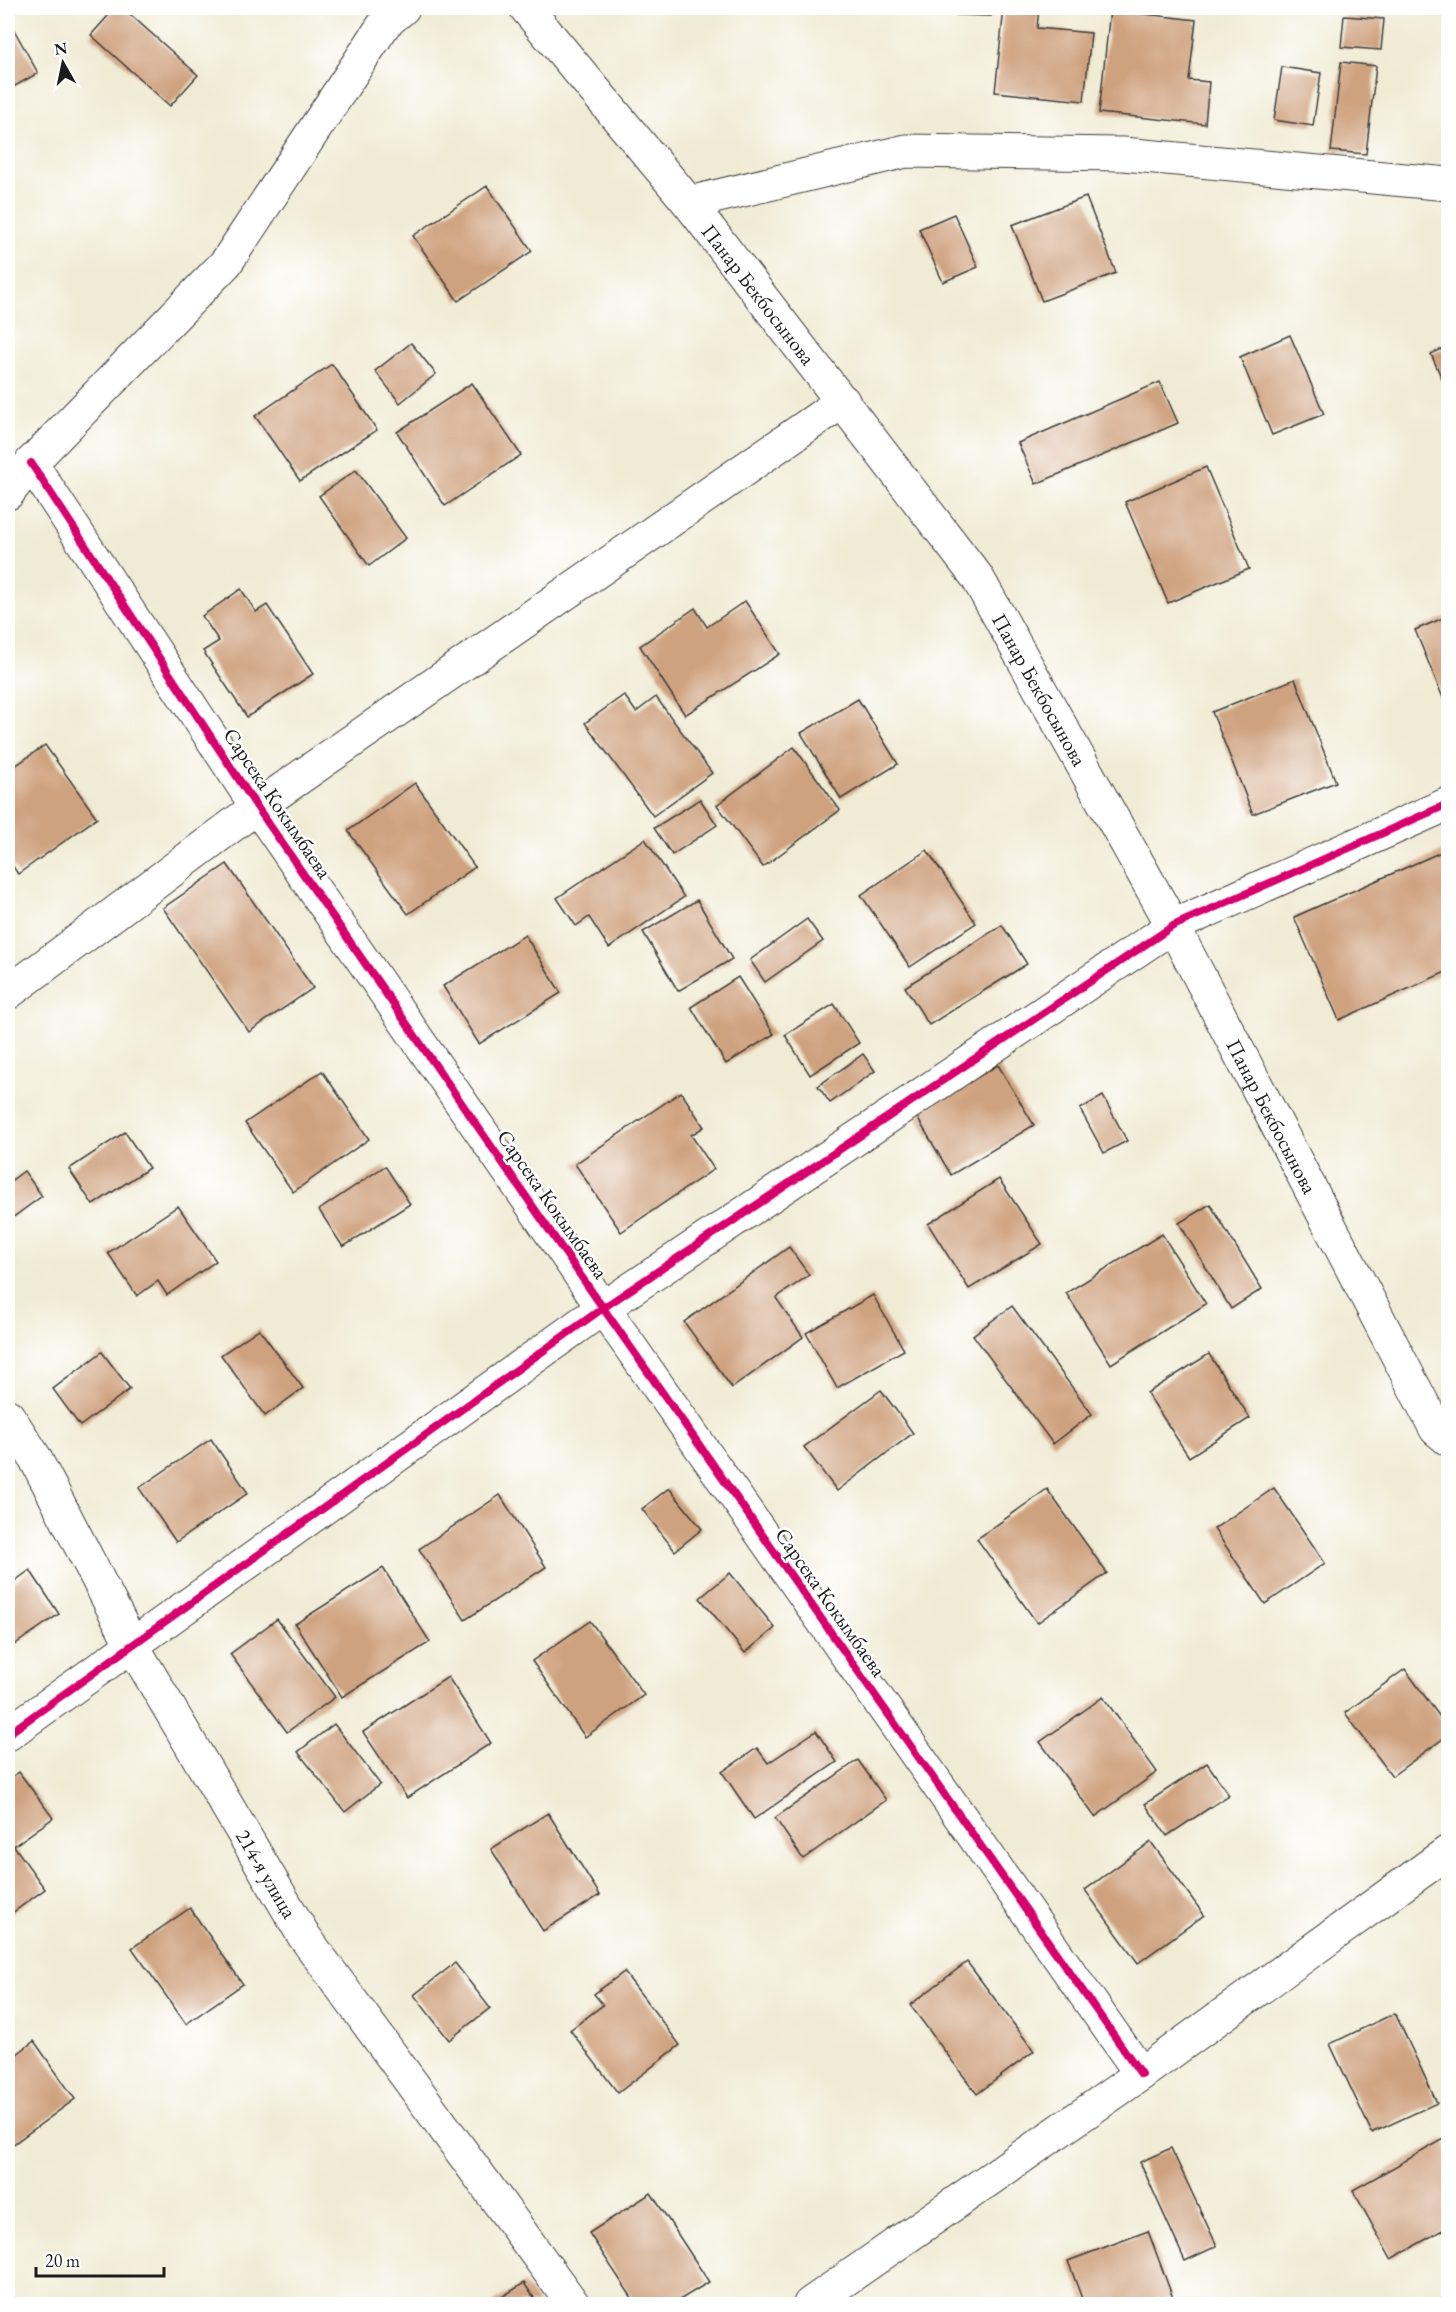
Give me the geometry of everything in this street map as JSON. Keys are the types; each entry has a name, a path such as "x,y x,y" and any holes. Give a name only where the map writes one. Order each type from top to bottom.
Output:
{"street":[{"path":"8,493 31,463 226,263 385,24 403,8"},
{"name":"Панар Бекбосынова","path":"526,8 689,203 977,578 1173,926 1436,1429 1449,1439"},
{"path":"689,203 906,152 1123,153 1449,184"},
{"path":"11,984 257,807 843,401"},
{"name":"Сарсека Кокымбаева","path":"31,463 257,807 603,1308 1141,2074"},
{"path":"8,1734 603,1308 1173,926 1449,804"},
{"name":"214-я улица","path":"8,1416 34,1456 132,1645 304,1936 573,2304"},
{"path":"810,2304 1141,2074 1449,1852"}],"building":[{"path":"115,8 123,8 198,75 170,106 91,35"},
{"path":"956,8 991,8 991,16 956,15"},
{"path":"1004,8 1039,8 1037,28 1091,33 1084,101 995,92"},
{"path":"1110,10 1196,20 1189,80 1209,82 1205,124 1099,113"},
{"path":"1344,16 1384,19 1381,50 1341,47"},
{"path":"8,19 38,73 8,90"},
{"path":"1341,62 1376,66 1366,154 1331,151"},
{"path":"1282,67 1321,73 1313,126 1274,120"},
{"path":"487,186 532,251 458,301 413,236"},
{"path":"1086,197 1116,273 1042,301 1012,225"},
{"path":"954,214 978,267 943,282 919,229"},
{"path":"1290,335 1324,414 1272,435 1240,357"},
{"path":"411,343 436,374 400,403 375,371"},
{"path":"1448,346 1448,392 1431,354"},
{"path":"332,364 377,430 300,481 255,416"},
{"path":"1160,382 1178,423 1036,484 1018,443"},
{"path":"472,383 521,455 445,506 397,432"},
{"path":"1206,467 1249,569 1168,603 1125,502"},
{"path":"356,470 406,538 369,566 319,496"},
{"path":"241,589 256,612 267,605 313,674 247,717 203,651 219,641 202,616"},
{"path":"745,601 780,654 685,715 640,646 695,608 707,627"},
{"path":"1448,616 1448,710 1415,630"},
{"path":"1295,679 1336,782 1253,814 1212,712"},
{"path":"624,695 636,712 656,697 712,773 653,816 585,723"},
{"path":"858,699 898,764 841,799 801,733"},
{"path":"45,745 97,818 18,874 8,859 8,771"},
{"path":"794,747 840,810 763,867 717,805"},
{"path":"415,783 475,867 408,914 348,831"},
{"path":"700,799 717,825 672,855 654,828"},
{"path":"645,839 684,897 609,948 589,917 576,926 557,898"},
{"path":"1448,849 1448,971 1339,1020 1294,917"},
{"path":"927,850 976,923 910,967 861,895"},
{"path":"227,864 313,988 249,1032 163,908"},
{"path":"697,900 732,959 678,991 643,932"},
{"path":"807,919 823,941 765,982 750,960"},
{"path":"1002,925 1027,964 929,1025 905,987"},
{"path":"525,935 561,993 479,1044 443,986"},
{"path":"738,977 774,1034 726,1064 691,1007"},
{"path":"834,1004 859,1043 810,1075 785,1035"},
{"path":"863,1054 875,1071 830,1103 818,1086"},
{"path":"998,1065 1034,1125 951,1175 915,1114"},
{"path":"322,1071 369,1139 293,1192 245,1123"},
{"path":"681,1092 704,1127 691,1135 714,1169 621,1232 575,1164"},
{"path":"1103,1096 1127,1141 1104,1153 1080,1109"},
{"path":"125,1132 149,1168 93,1205 69,1169"},
{"path":"385,1166 410,1204 343,1247 319,1210"},
{"path":"24,1171 42,1196 8,1221 8,1174 12,1180"},
{"path":"999,1179 1042,1244 969,1289 928,1224"},
{"path":"1210,1204 1262,1289 1231,1309 1179,1223"},
{"path":"178,1206 216,1261 167,1295 158,1281 137,1296 108,1253"},
{"path":"1162,1234 1206,1304 1111,1364 1066,1293"},
{"path":"789,1247 809,1275 776,1298 803,1337 732,1388 684,1322"},
{"path":"873,1295 904,1350 837,1388 806,1333"},
{"path":"1012,1306 1092,1414 1053,1444 973,1335"},
{"path":"259,1329 303,1388 265,1416 221,1355"},
{"path":"102,1352 130,1389 80,1426 53,1389"},
{"path":"1209,1354 1250,1418 1189,1457 1147,1393"},
{"path":"881,1390 913,1433 837,1491 804,1447"},
{"path":"211,1439 248,1493 176,1542 139,1488"},
{"path":"669,1488 702,1529 675,1551 642,1509"},
{"path":"1274,1488 1325,1563 1265,1604 1214,1529"},
{"path":"1047,1489 1107,1573 1037,1623 977,1539"},
{"path":"500,1495 546,1567 465,1620 419,1549"},
{"path":"383,1568 430,1642 342,1697 295,1624"},
{"path":"30,1570 59,1614 14,1645 8,1636 8,1600 14,1595 8,1586"},
{"path":"730,1573 775,1628 745,1653 700,1598"},
{"path":"277,1619 335,1697 287,1732 230,1654"},
{"path":"590,1621 644,1695 585,1737 532,1661"},
{"path":"1405,1669 1448,1728 1448,1735 1392,1776 1345,1713"},
{"path":"448,1677 491,1743 407,1798 363,1732"},
{"path":"1103,1697 1157,1772 1095,1817 1040,1742"},
{"path":"334,1724 380,1784 345,1812 298,1752"},
{"path":"816,1731 837,1762 754,1819 722,1772 757,1748 768,1763"},
{"path":"858,1760 886,1800 803,1859 775,1818"},
{"path":"1207,1763 1229,1795 1167,1836 1145,1804"},
{"path":"19,1772 53,1818 14,1846 45,1889 8,1916 8,1780"},
{"path":"548,1813 600,1895 543,1931 491,1849"},
{"path":"1151,1842 1204,1915 1138,1963 1085,1890"},
{"path":"190,1908 243,1984 186,2024 132,1948"},
{"path":"967,1962 1034,2051 977,2094 910,2005"},
{"path":"455,1963 490,2008 449,2040 414,1995"},
{"path":"624,1972 680,2045 618,2093 570,2030 603,2005 594,1994"},
{"path":"1395,2013 1437,2103 1372,2133 1330,2044"},
{"path":"34,2041 75,2099 8,2148 8,2061"},
{"path":"1444,2139 1448,2148 1448,2227 1391,2259 1353,2190"},
{"path":"1171,2148 1217,2246 1185,2261 1140,2162"},
{"path":"651,2193 709,2282 673,2304 636,2304 589,2233"},
{"path":"1148,2231 1173,2298 1156,2304 1084,2304 1068,2261"},
{"path":"524,2283 538,2304 491,2304"}],"cycle path":[{"path":"31,463 257,807 603,1308 1141,2074"},
{"path":"8,1734 603,1308 1173,926 1448,804"}]}
